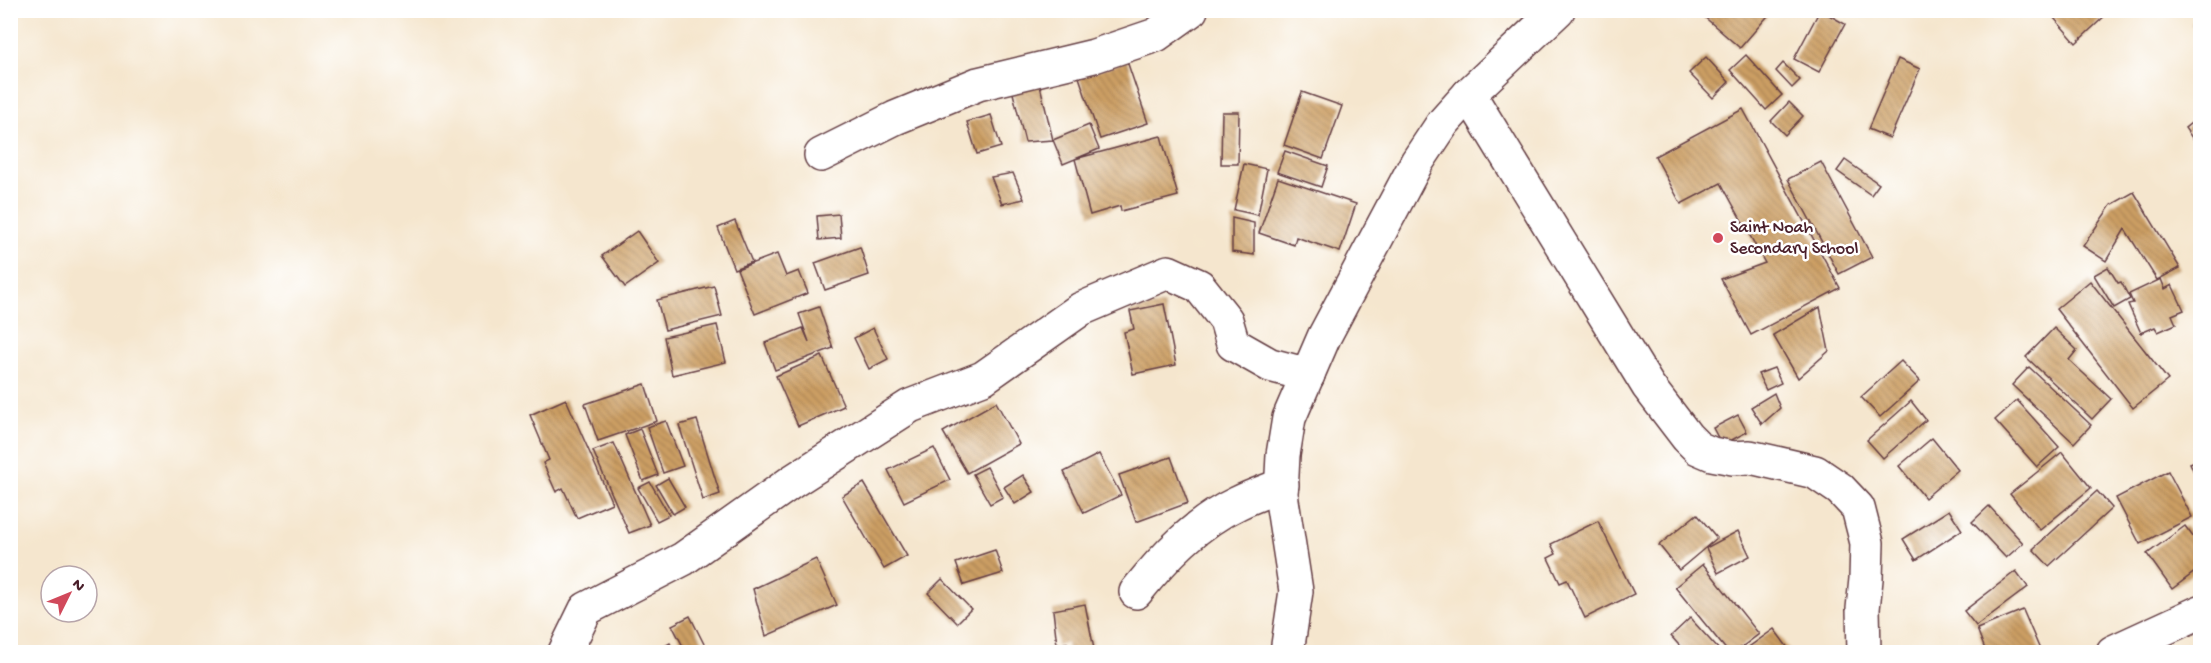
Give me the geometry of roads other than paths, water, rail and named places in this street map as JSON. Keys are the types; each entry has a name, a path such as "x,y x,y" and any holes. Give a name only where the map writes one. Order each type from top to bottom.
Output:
{"street":[{"path":"820,155 895,118 978,84 1084,59 1156,35 1191,10"},
{"path":"1287,652 1296,591 1281,494 1289,418 1324,338 1417,162 1443,123 1469,94 1557,10"},
{"path":"1469,94 1648,386 1687,437 1698,447 1712,454 1733,458 1750,457 1815,472 1840,489 1858,508 1867,543 1863,609 1864,652"},
{"path":"565,652 586,609 683,559 793,482 910,406 983,378 1081,309 1168,272 1199,286 1226,320 1233,344 1270,365 1308,375"},
{"path":"1137,592 1162,560 1201,527 1237,503 1282,485"},
{"path":"2113,652 2200,612"}],"place":[{"name":"Saint Noah Secondary School","path":"1718,238"}]}
